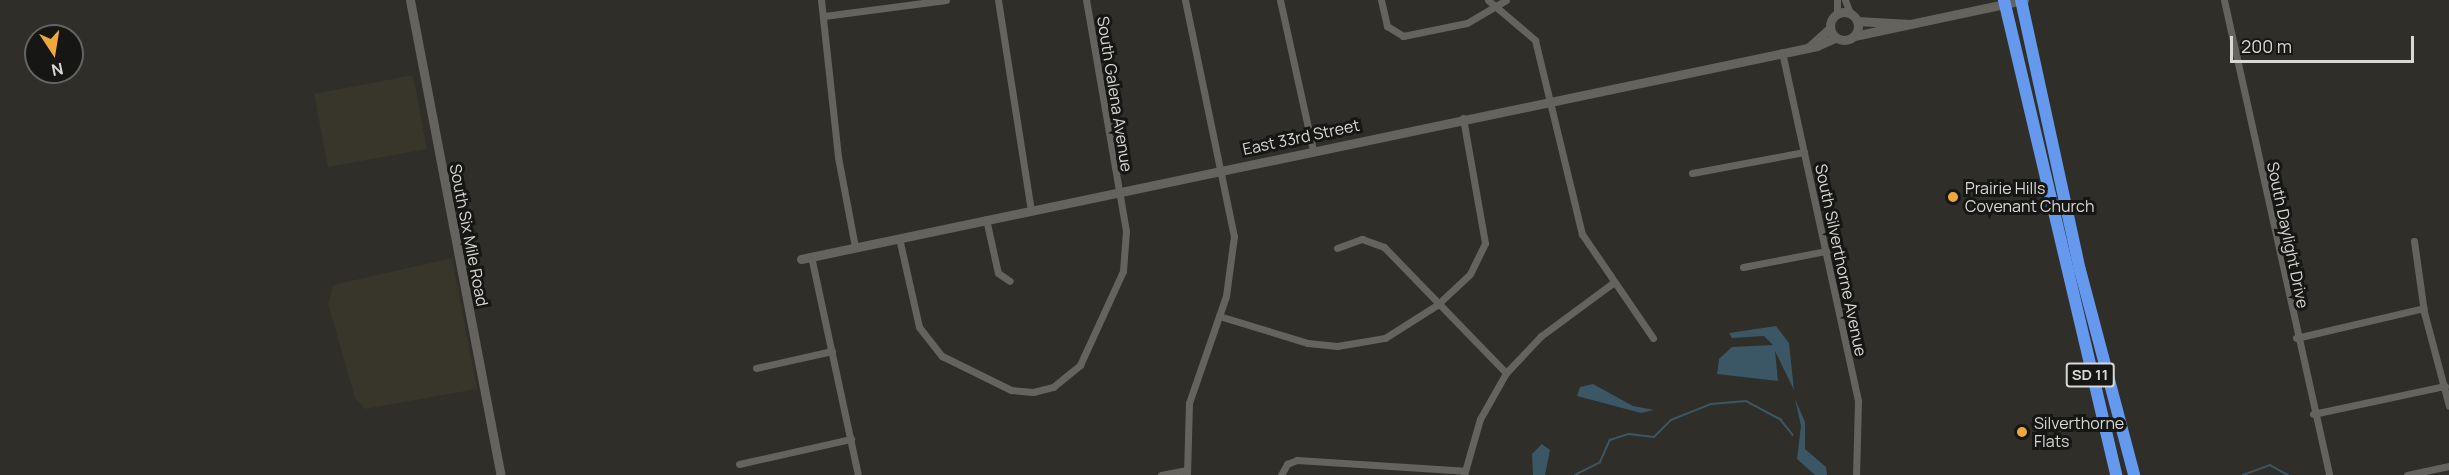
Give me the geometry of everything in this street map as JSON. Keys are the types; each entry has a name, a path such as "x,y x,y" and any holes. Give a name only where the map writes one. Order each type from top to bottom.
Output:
{"highway":[{"name":"SD 11","path":"2022,0 2080,270 2134,475"},
{"name":"SD 11","path":"2004,2 2116,475"}],"street":[{"name":"South Six Mile Road","path":"410,0 501,475"},
{"path":"821,0 838,157 855,247"},
{"path":"824,16 910,2 946,0"},
{"path":"998,0 1030,210"},
{"name":"South Galena Avenue","path":"899,238 919,327 932,348 1011,390 1043,391 1069,378 1080,365 1123,271 1126,231 1086,0"},
{"path":"1161,475 1186,472 1191,392 1219,316 1234,236 1185,0"},
{"path":"1280,0 1313,150"},
{"path":"1381,0 1387,26 1402,36 1467,23 1495,9 1506,0"},
{"path":"1488,0 1495,9 1536,40 1552,98 1582,234 1613,284 1653,338"},
{"path":"1837,0 1837,14 1850,13"},
{"path":"1845,0 1850,13 1857,21 1854,36"},
{"name":"East 33rd Street","path":"801,259 2022,0"},
{"name":"South Daylight Drive","path":"2224,0 2296,338 2329,475"},
{"name":"East 33rd Street","path":"1809,46 1830,28 1837,14"},
{"name":"East 33rd Street","path":"1857,21 1911,24"},
{"path":"1830,28 1835,38"},
{"name":"South Silverthorne Avenue","path":"1782,52 1859,410 1856,475"},
{"path":"1219,316 1308,343 1337,346 1385,338 1437,305 1476,267 1486,237 1463,118"},
{"path":"1692,172 1804,152"},
{"path":"986,219 998,273 1010,281"},
{"path":"1337,248 1375,240 1506,373"},
{"path":"2414,241 2424,308 2449,406"},
{"path":"1743,267 1826,252"},
{"path":"811,256 858,475"},
{"path":"1281,475 1287,464 1307,460 1465,473 1480,419 1506,373 1541,336 1613,284"},
{"path":"2296,338 2424,308"},
{"path":"756,368 832,351"},
{"path":"2313,414 2445,386"},
{"path":"739,464 851,439"},
{"path":"2407,475 2449,466"}],"shaded area":[{"path":"413,75 427,149 328,167 314,94"},
{"path":"452,258 477,389 365,409 355,398 328,304 333,285"}],"water":[{"path":"1776,326 1789,343 1794,390 1775,351 1778,381 1717,374 1719,359 1732,347 1773,345 1764,336 1732,338 1729,333"},
{"path":"1593,384 1633,406 1654,410 1641,413 1577,396 1580,387"},
{"path":"1795,399 1805,422 1805,449 1826,467 1827,475 1815,475 1797,459 1801,426"},
{"path":"1542,444 1550,450 1545,475 1533,475 1532,454"}],"waterway":[{"path":"1575,475 1600,462 1610,440 1629,434 1654,437 1671,420 1711,404 1746,401 1781,420 1793,435"},
{"path":"1808,453 1814,460"},
{"path":"2243,475 2270,465 2288,475"}],"place":[{"name":"Prairie Hills Covenant Church","path":"1953,197"},
{"name":"Silverthorne Flats","path":"2022,432"}]}
